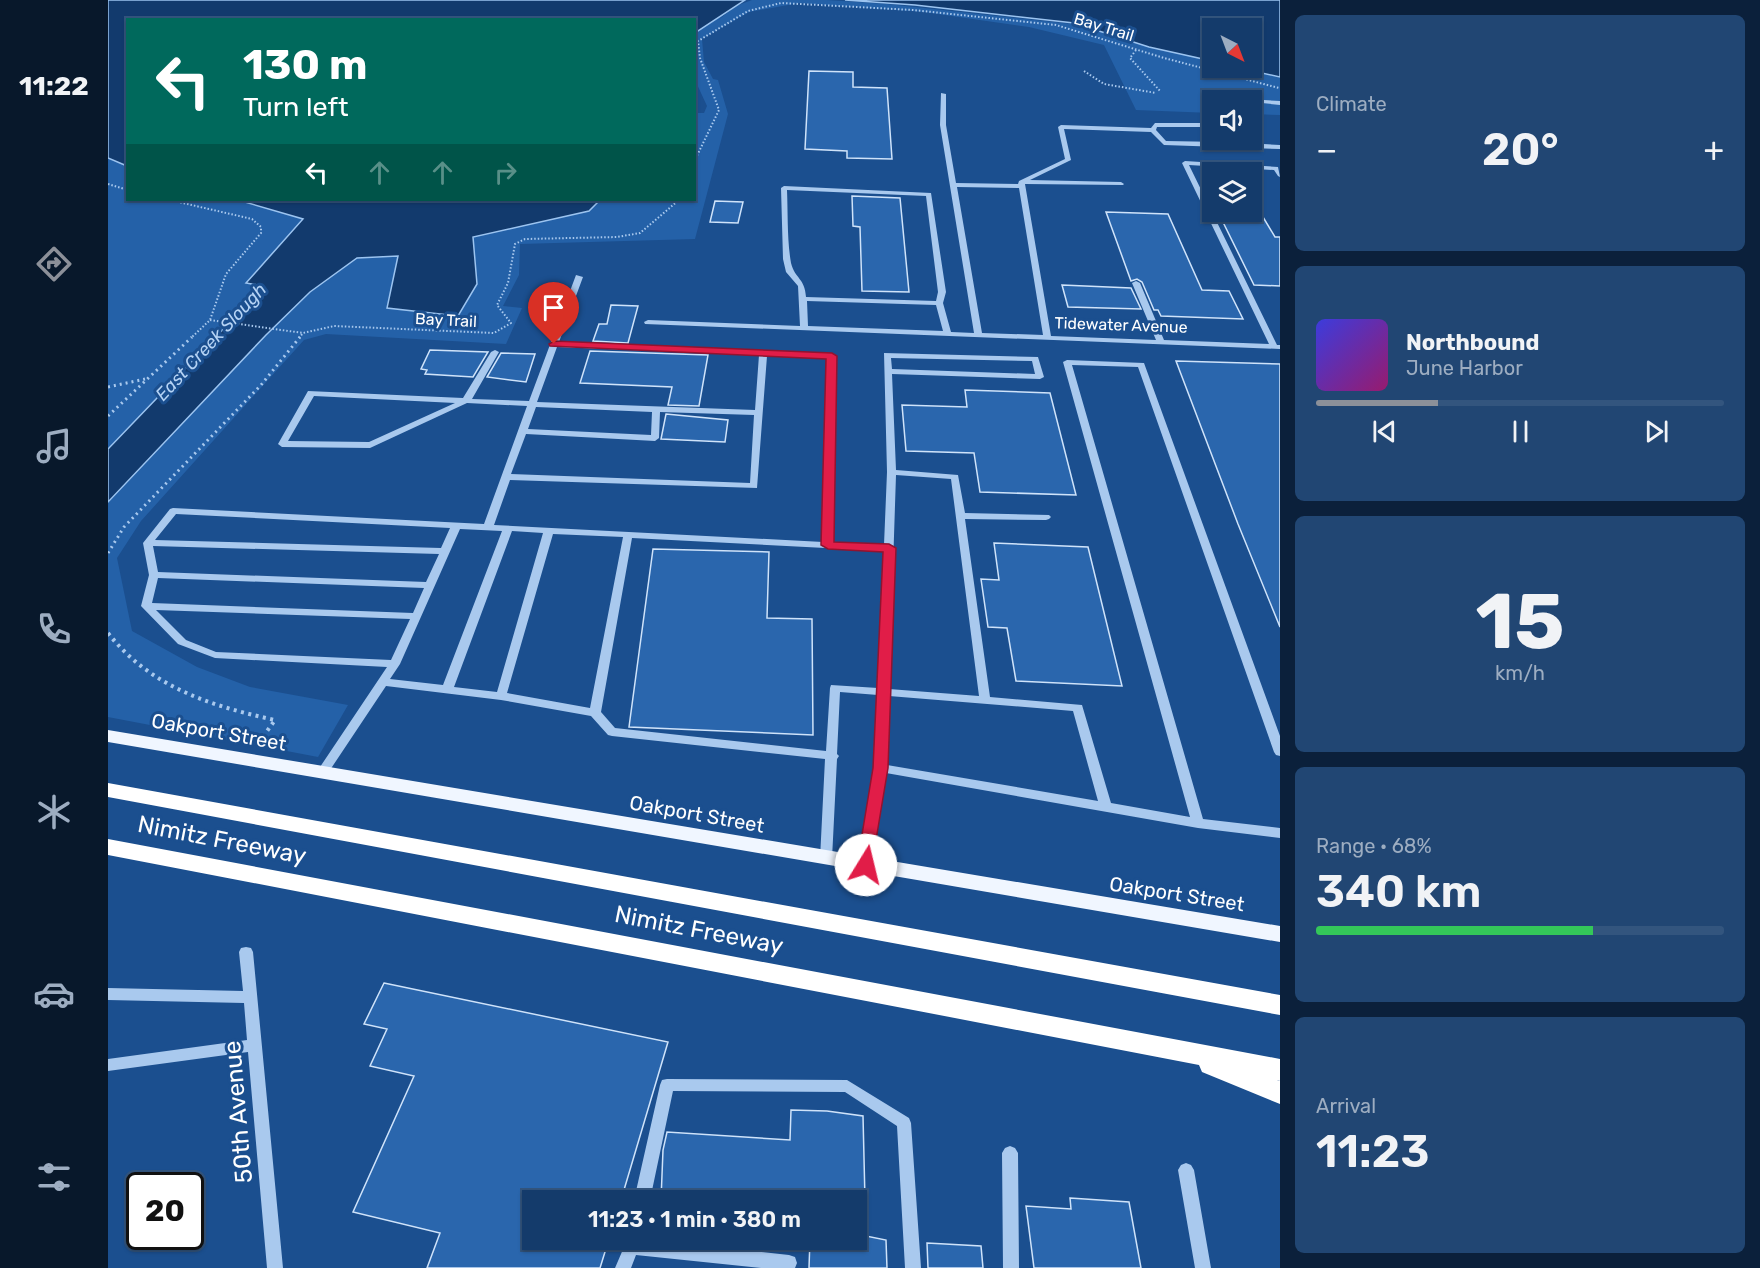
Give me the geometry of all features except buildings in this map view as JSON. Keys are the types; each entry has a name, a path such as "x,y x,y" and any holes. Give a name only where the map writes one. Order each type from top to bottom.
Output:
{"highway":[{"name":"Nimitz Freeway","path":"108,790 1280,1005"},
{"name":"Nimitz Freeway","path":"108,848 1171,1047 1280,1070"},
{"path":"1171,1047 1280,1093"}],"main road":[{"name":"Oakport Street","path":"108,736 1280,934"}],"street":[{"path":"943,94 943,125 978,335"},
{"path":"1264,102 1280,104"},
{"path":"1153,130 1155,125 1202,125"},
{"path":"1021,184 1068,160 1061,127 1153,130 1164,143 1202,142"},
{"path":"1262,145 1280,147"},
{"path":"1277,346 1185,163 1276,168 1280,175"},
{"path":"1021,184 1047,337"},
{"path":"954,185 1121,184"},
{"path":"804,328 805,299 802,286 790,272 787,259 784,189 929,194 942,292 939,303 947,333"},
{"path":"488,527 579,277"},
{"path":"1136,284 1161,342"},
{"path":"805,299 939,303"},
{"name":"Tidewater Avenue","path":"648,321 1277,346"},
{"path":"554,344 832,356 828,545"},
{"path":"495,352 466,401 370,445 282,444 311,393 466,401 532,405 759,413"},
{"path":"506,477 754,486 763,353"},
{"path":"866,865 881,768 892,472 887,355 1035,359 1040,377 888,371"},
{"path":"1198,823 1067,362 1141,365 1280,752"},
{"path":"522,432 655,438 656,409"},
{"path":"892,472 956,477 985,700"},
{"path":"146,606 154,575 148,543 173,511 889,548"},
{"path":"961,516 1046,517"},
{"path":"322,773 395,664 456,526"},
{"path":"447,690 508,528"},
{"path":"501,696 549,530"},
{"path":"595,713 627,534"},
{"path":"148,543 445,551"},
{"path":"154,575 430,585"},
{"path":"146,606 416,616"},
{"path":"146,606 182,642 214,655 395,664"},
{"path":"383,682 501,696 595,713 612,732 832,756"},
{"path":"826,859 835,688 1078,708 1106,807"},
{"path":"881,768 1198,823 1280,833"},
{"name":"50th Avenue","path":"246,952 275,1268"},
{"path":"108,993 250,997"},
{"path":"108,1065 254,1045"},
{"path":"644,1190 667,1085 847,1086 904,1123 913,1268"},
{"path":"1010,1153 1011,1268"},
{"path":"1186,1170 1203,1268"},
{"path":"623,1268 629,1250"},
{"path":"687,1250 789,1263"}],"path":[{"name":"Bay Trail","path":"696,158 719,110 710,80 699,56 698,41 748,11 768,5 802,2 913,9 1042,23 1280,88"},
{"path":"1137,50 1132,52 1130,58 1161,92"},
{"path":"1084,71 1104,84 1156,93"},
{"path":"108,184 126,189"},
{"path":"108,416 212,321 226,274 259,238 261,227 252,219 175,201"},
{"name":"Bay Trail","path":"212,321 303,333 334,326 485,334 502,330 511,322 496,305 508,283 515,244 525,240 616,237 640,233 678,201"},
{"path":"108,553 124,527 261,385 303,333"},
{"path":"108,387 146,379"},
{"path":"108,633 118,650 161,684 252,715 275,720 248,759"}],"shaded area":[{"path":"108,0 745,0 732,7 717,21 736,6 752,0 827,0 887,4 1091,26 1202,54 1202,78 1262,78 1262,73 1280,78 1280,115 1262,114 1262,90 1202,90 1202,113 1136,110 1104,45 1029,27 924,12 799,3 749,12 702,39 704,62 713,79 718,80 728,114 695,239 520,244 519,275 503,306 522,308 506,344 326,334 304,340 141,521 117,558 132,631 197,667 250,687 348,705 318,757 108,717"}],"water":[{"path":"108,0 745,0 696,32 696,18 126,18 126,166 108,158"},
{"path":"845,0 1280,0 1280,77 1262,73 1262,18 1202,18 1202,59 1149,47 1074,23 915,5"},
{"name":"East Creek Slough","path":"241,201 599,201 589,211 473,237 477,284 458,316 387,308 398,256 357,258 310,292 266,335 108,502 108,449 254,297 258,285 246,283 303,219"}],"route":[{"path":"554,344 832,356 828,545 889,548 881,768 866,865"}]}
